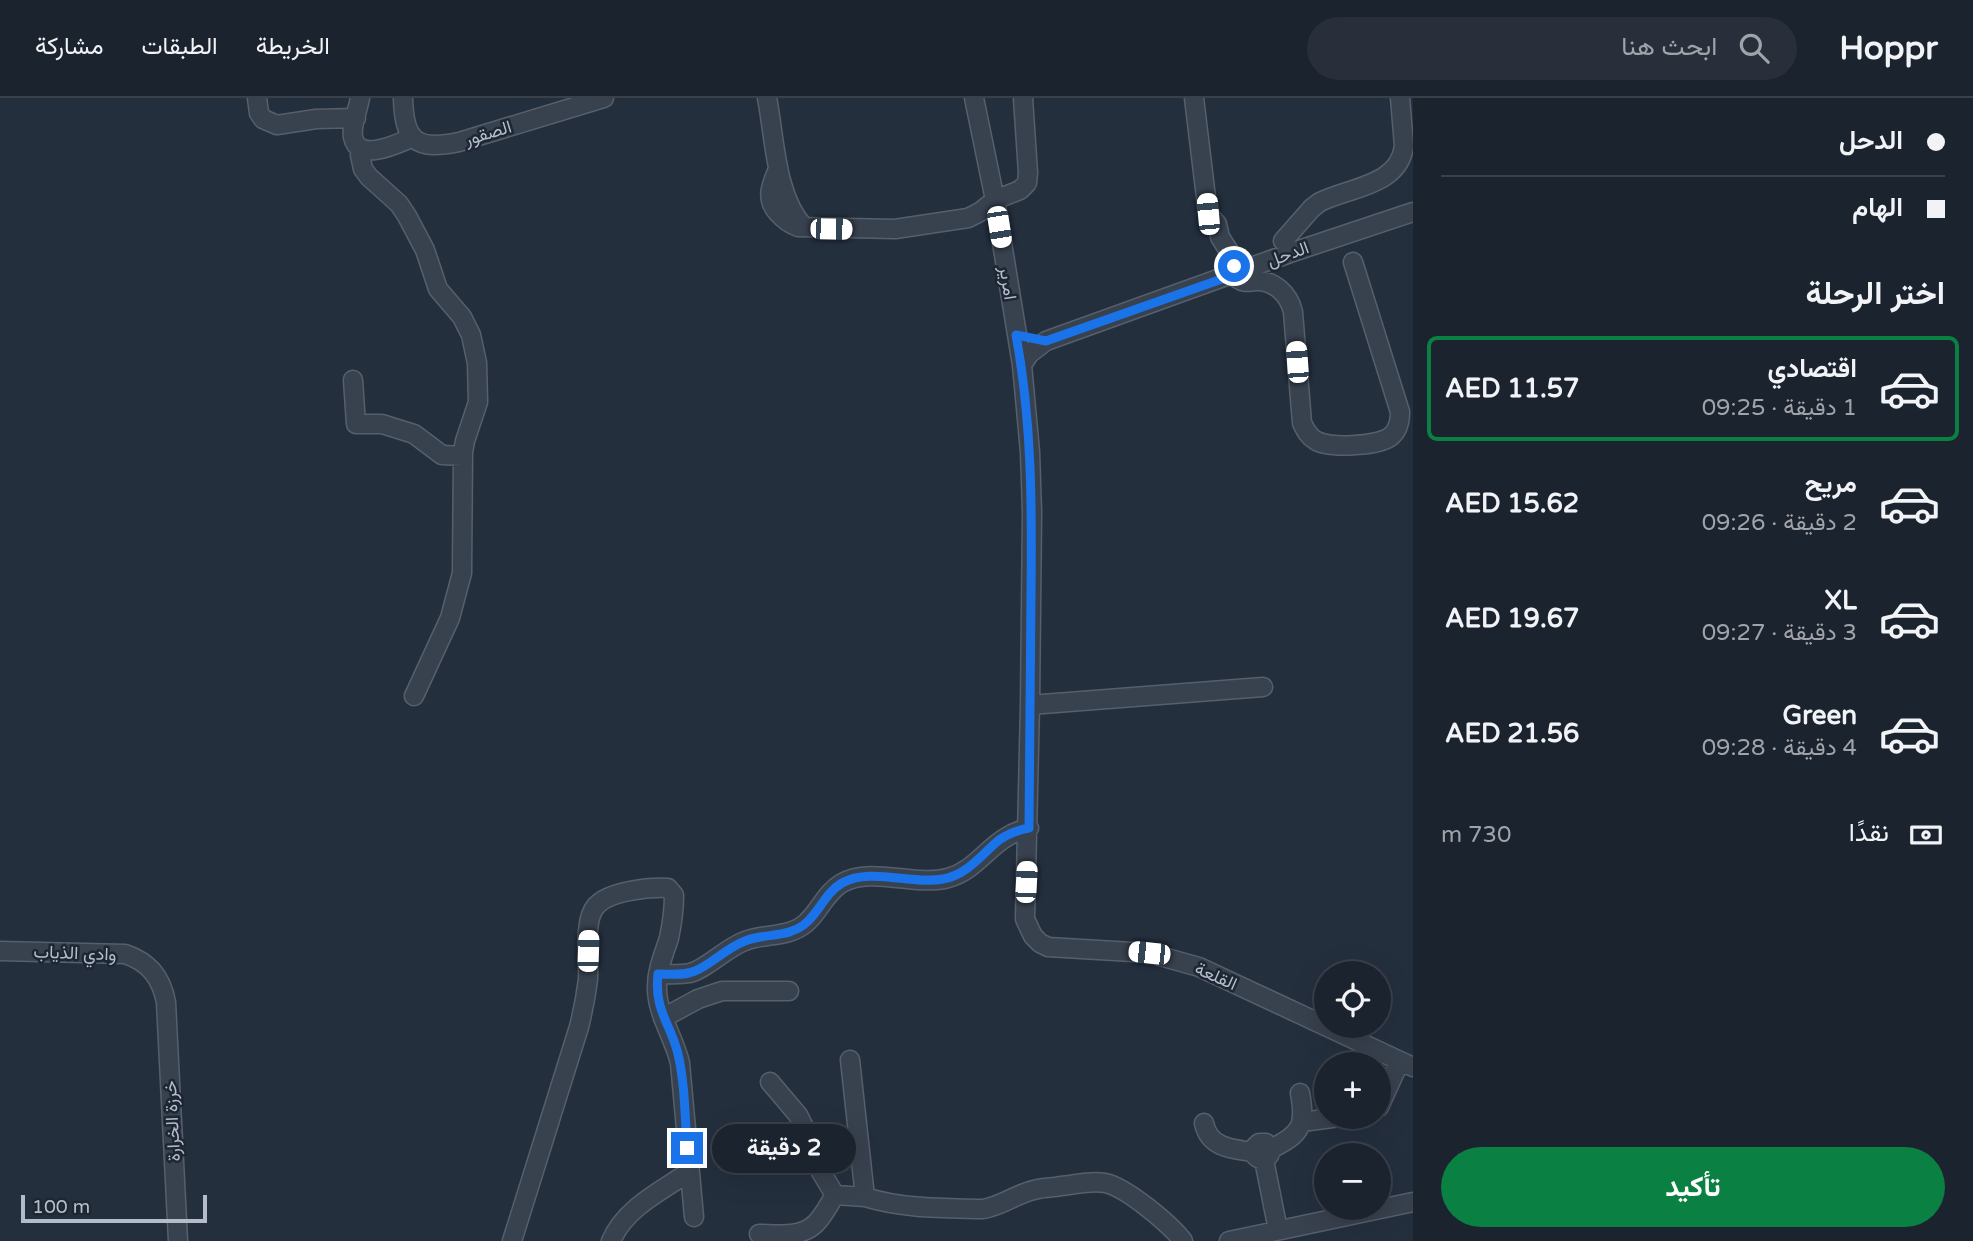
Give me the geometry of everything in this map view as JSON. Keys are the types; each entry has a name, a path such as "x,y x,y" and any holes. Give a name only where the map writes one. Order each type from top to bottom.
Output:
{"street":[{"path":"257,98 263,120 276,125 316,119 356,118"},
{"path":"360,98 353,138 362,149 380,149 411,138 404,121 403,98"},
{"name":"الصقور","path":"411,138 427,144 448,144 604,98"},
{"path":"767,98 778,169 771,188 771,203 787,222 805,228 895,229 968,218 987,221 999,227"},
{"path":"974,98 995,200"},
{"path":"968,218 995,200 1020,190 1027,183 1023,98"},
{"path":"1194,98 1208,214 1230,253 1238,279 1242,282 1260,281 1275,286 1291,302 1302,423 1307,433 1325,444 1382,441 1394,433 1400,420 1353,262"},
{"path":"1283,241 1320,202 1380,180 1397,167 1404,153 1400,98"},
{"path":"362,149 360,155 363,169 399,204 407,216 425,250 438,289 462,317 471,335 477,363 478,402 463,456 462,573 450,618 414,696"},
{"name":"امرير","path":"995,200 1021,365 1031,452 1029,828"},
{"name":"الدحل","path":"1046,341 1290,253 1413,212"},
{"path":"1016,335 1046,341"},
{"path":"1021,365 1029,354 1046,341"},
{"path":"354,380 356,424 382,424 414,434 442,455 463,456"},
{"path":"1031,705 1263,687"},
{"path":"658,974 692,972 745,941 798,929 812,917 834,889 850,880 870,877 934,880 952,877 967,869 1007,835 1029,828"},
{"name":"القلعة","path":"1029,828 1025,919 1033,936 1040,943 1058,949 1149,953 1199,967 1406,1064"},
{"path":"512,1241 579,1027 587,985 589,919 594,908 605,899 630,891 665,888 670,889 674,895 673,917 658,974 657,996 663,1018 674,1039 680,1063 694,1217"},
{"name":"وادي الذياب","path":"0,951 125,954 138,958 158,976 166,1002"},
{"path":"663,1018 698,999 722,991 789,991"},
{"name":"خرزة الخرارة","path":"166,1002 178,1241"},
{"path":"849,1059 865,1197"},
{"path":"1391,1088 1406,1064"},
{"path":"770,1082 798,1115 821,1172 835,1195"},
{"path":"1204,1123 1217,1144 1263,1154 1292,1138 1302,1122 1304,1111 1300,1093"},
{"path":"1302,1122 1314,1120"},
{"path":"1263,1154 1278,1230"},
{"path":"611,1241 618,1227 633,1210 689,1172"},
{"path":"835,1195 865,1197 884,1204 902,1206 983,1209 995,1207 1037,1189 1102,1182 1114,1185 1132,1196 1174,1230 1183,1241"},
{"path":"759,1234 789,1234 807,1230 817,1223 835,1195"},
{"path":"1229,1241 1413,1202"}],"route":[{"path":"687,1148 680,1063 674,1039 659,1007 658,974 697,971 721,953 745,941 798,929 812,917 834,889 856,878 934,880 952,877 967,869 999,840 1029,828 1031,452 1016,335 1046,341 1236,274 1234,266"}]}
